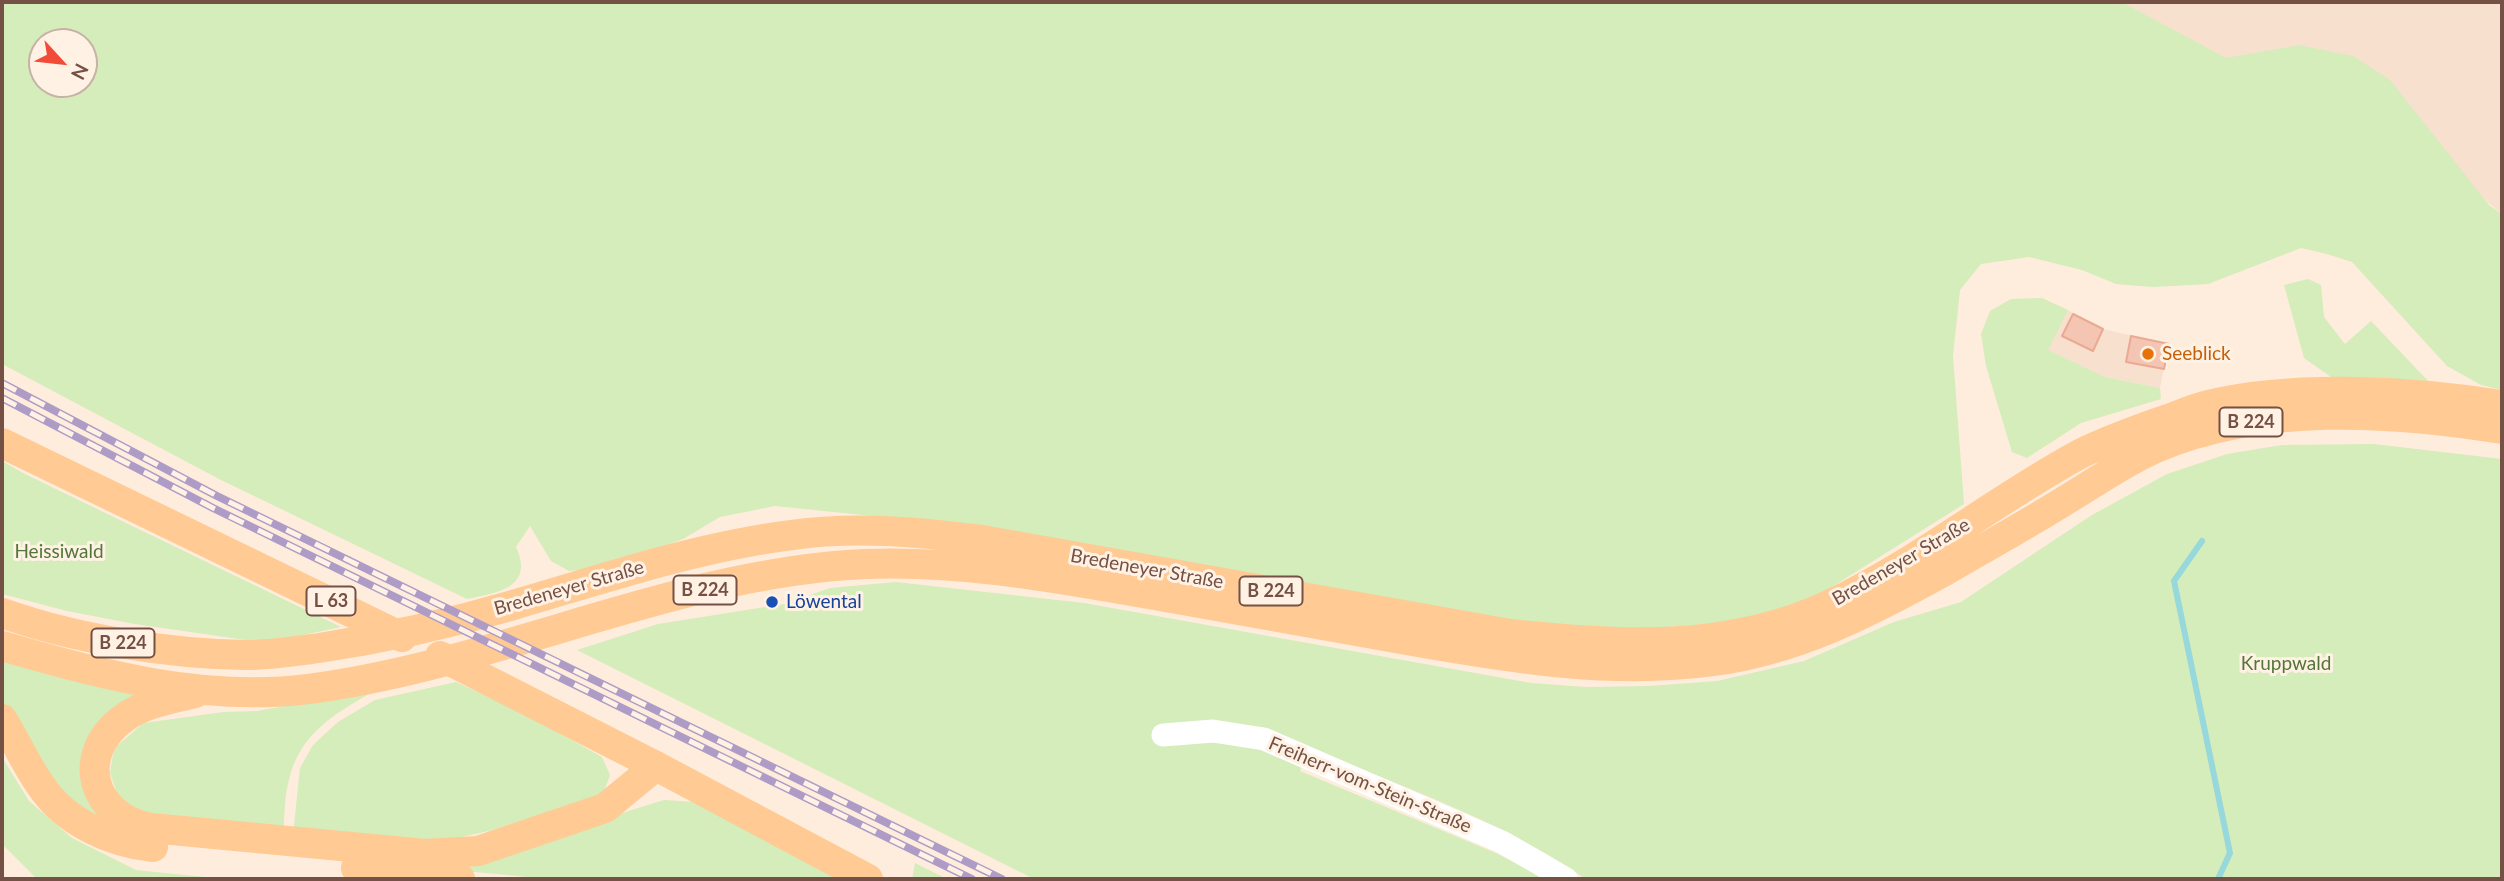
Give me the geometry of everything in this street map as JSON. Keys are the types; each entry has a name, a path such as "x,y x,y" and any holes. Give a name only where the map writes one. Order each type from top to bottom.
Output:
{"main road":[{"name":"Bredeneyer Straße","path":"2,614 102,640 183,651 247,655 361,642 507,607 700,551 743,542 794,534 856,530 920,532 995,542 1510,634 1591,643 1653,644 1714,639 1777,623 1830,605 1880,578 2082,453 2141,428 2207,405 2260,396 2388,394 2502,405"},
{"name":"Bredeneyer Straße","path":"2,646 92,670 204,691 306,689 410,670 669,598 765,576 861,564 919,565 1056,578 1521,659 1599,667 1652,667 1718,661 1781,647 1839,626 1976,553 2112,470 2157,448 2212,429 2261,420 2312,416 2388,416 2502,429"},
{"name":"L 63","path":"2,443 344,608 656,766 868,879"},
{"path":"204,691 140,708 120,721 104,740 96,761 95,778 102,797 117,815 132,824 151,828 425,854 478,851 605,808 656,766"},
{"path":"2,719 41,787 68,816 101,834 141,846 460,879"}],"street":[{"name":"Freiherr-vom-Stein-Straße","path":"1163,735 1213,731 1264,739 1502,842 1566,879"}],"shaded area":[{"path":"2122,2 2502,2 2502,214 2299,45 2226,59"},
{"path":"2068,310 2103,329 2169,344 2160,388 2105,377 2047,350"}],"green space":[{"path":"2,2 2122,2 2226,58 2299,45 2353,56 2390,80 2489,205 2502,214 2502,390 2481,385 2447,366 2352,262 2327,254 2301,248 2208,284 2153,287 2116,284 2082,270 2029,257 1981,264 1960,290 1953,356 1964,504 1819,595 1747,621 1591,633 960,525 775,506 720,517 683,539 596,569 569,571 551,561 530,526 516,547 521,561 516,580 500,591 467,599 219,479 2,364"},
{"path":"2308,279 2321,285 2324,317 2345,344 2371,321 2431,384 2338,382 2304,358 2284,285"},
{"path":"2042,298 2068,310 2048,350 2105,377 2160,388 2161,399 2081,423 2027,458 2012,452 1986,366 1981,334 1990,311 2011,299"},
{"name":"Kruppwald","path":"2374,444 2502,459 2502,879 1586,879 1554,858 1486,822 1309,748 1300,771 1498,854 1546,879 1034,879 577,650 658,624 784,604 830,588 896,582 1084,603 1531,683 1586,687 1717,681 1804,661 1894,622 1961,602 2092,515 2167,474 2227,454 2282,445"},
{"name":"Heissiwald","path":"2,461 341,627 266,643 135,624 67,611 2,594"},
{"path":"2,658 166,694 106,724 111,820 74,810 2,709"},
{"path":"456,682 525,714 602,757 610,775 603,795 493,830 439,842 293,835 300,768 313,745 338,722 375,700"},
{"path":"376,690 334,716 311,736 302,749 294,763 287,786 283,834 149,818 119,799 110,773 113,754 117,746 143,723 224,712 257,711"},
{"path":"2,757 29,801 72,838 136,870 225,879 37,879 2,844"},
{"path":"664,800 696,802 838,879 549,879 433,868 479,857"},
{"path":"915,863 947,879 912,879"}],"building":[{"path":"2073,314 2103,329 2093,351 2062,336"},
{"path":"2131,336 2169,344 2164,369 2126,362"}],"waterway":[{"path":"2202,541 2174,581 2230,853 2218,879"}],"railway":[{"path":"2,383 217,496 1002,879"},
{"path":"2,398 213,508 972,879"}],"place":[{"name":"Seeblick","path":"2148,354"},
{"name":"Löwental","path":"772,602"}]}
